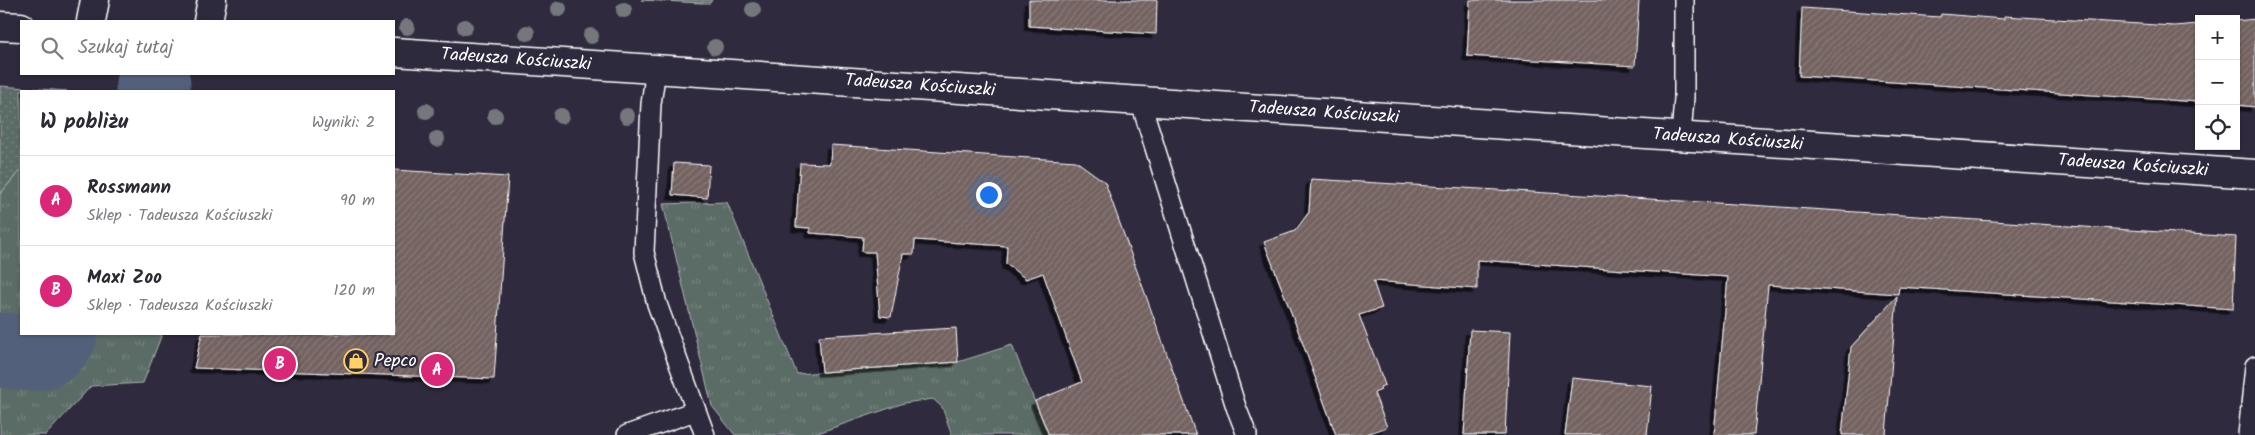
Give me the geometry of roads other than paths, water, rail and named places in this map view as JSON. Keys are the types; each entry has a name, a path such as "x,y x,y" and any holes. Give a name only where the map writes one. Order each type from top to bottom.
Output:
{"street":[{"path":"91,20 95,0"},
{"path":"208,20 212,0"},
{"path":"0,26 20,28"},
{"name":"Tadeusza Kościuszki","path":"395,52 2255,174"}],"lane":[{"path":"1681,136 1684,98 1684,0"},
{"path":"656,69 651,104 644,252 657,304 705,435"},
{"path":"1140,100 1236,407 1247,435"},
{"path":"2248,435 2255,366"},
{"path":"627,435 695,411"}],"waterway":[{"path":"153,83 153,90"},
{"path":"0,350 27,353 42,352 48,349 59,335"}],"place":[{"name":"Pepco","path":"356,361"},
{"name":"Maxi Zoo","path":"280,364"},
{"name":"Rossmann","path":"437,370"}]}
